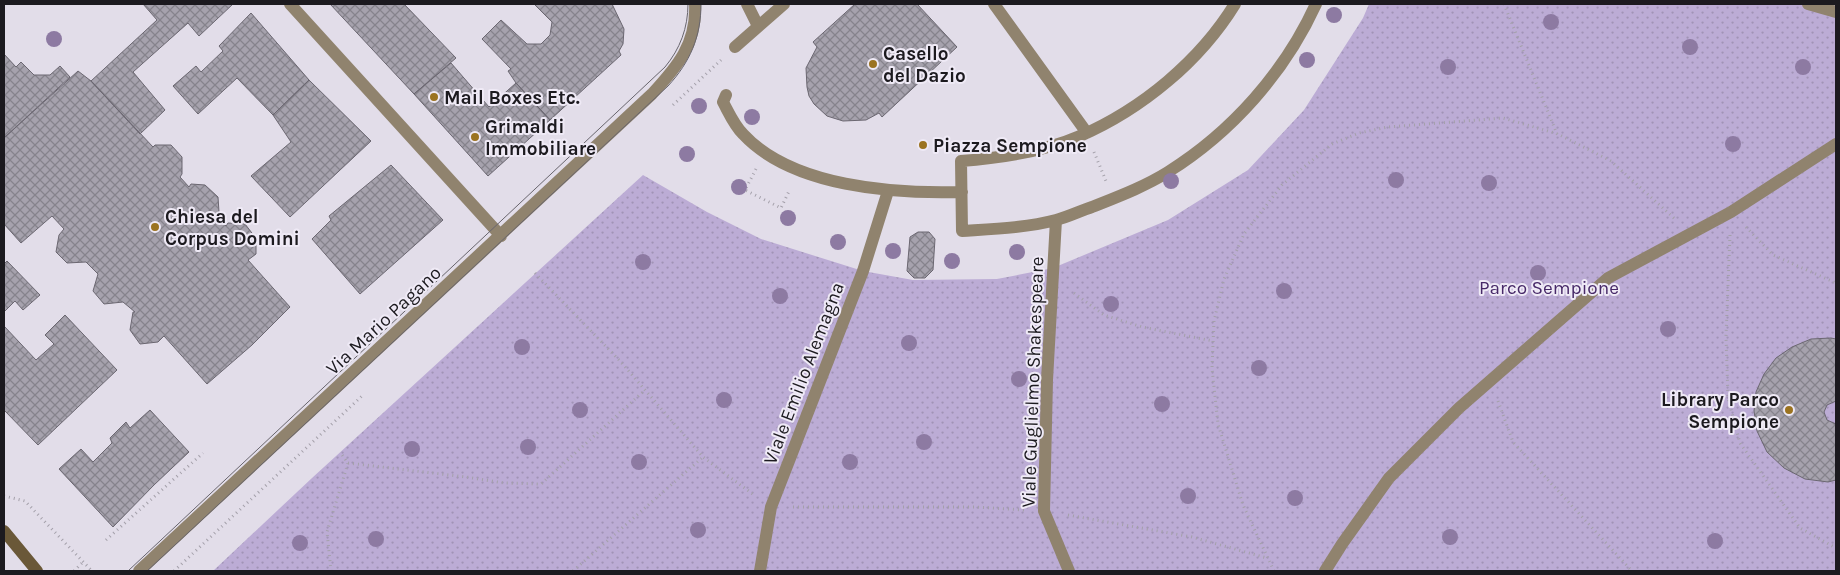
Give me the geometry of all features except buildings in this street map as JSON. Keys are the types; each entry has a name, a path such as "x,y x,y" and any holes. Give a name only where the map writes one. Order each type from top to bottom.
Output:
{"main road":[{"path":"4,531 37,571"}],"street":[{"path":"290,4 501,236"},
{"name":"Via Mario Pagano","path":"139,571 652,94 675,70 682,58 694,23 695,4"},
{"path":"747,4 758,26"},
{"path":"735,47 784,4"},
{"path":"994,4 1087,133"},
{"path":"1235,4 1213,35 1170,78 1142,100 1087,133 1031,152 961,161 962,230 1016,228 1056,220 1113,199 1167,173 1197,152 1243,112 1281,67 1316,4"},
{"path":"1808,4 1836,12"},
{"path":"726,95 723,102 743,135 764,152 798,170 854,185 888,191 962,192"},
{"path":"1325,571 1389,478 1460,408 1608,278 1731,212 1836,144"},
{"name":"Viale Emilio Alemagna","path":"760,571 771,507 863,271 888,191"},
{"name":"Viale Guglielmo Shakespeare","path":"1056,220 1047,380 1044,511 1068,571"}],"path":[{"path":"1504,4 1558,134"},
{"path":"668,111 735,47"},
{"path":"1274,571 1243,506 1218,424 1212,368 1214,321 1224,279 1244,234 1282,185 1332,144 1359,133 1388,127 1504,118 1558,134 1611,161 1692,234"},
{"path":"1087,133 1113,199"},
{"path":"764,152 745,190 781,208 798,170"},
{"path":"1731,212 1774,255 1836,283"},
{"path":"1731,212 1726,336 1728,398 1740,443 1800,528 1836,548"},
{"path":"535,274 620,361 703,457 771,507 976,507 1044,511 1192,538 1268,558"},
{"path":"1053,278 1104,314 1142,327 1213,341"},
{"path":"1491,380 1513,442 1632,571"},
{"path":"348,464 504,483 541,484 645,390"},
{"path":"340,452 348,464"},
{"path":"106,540 203,454"},
{"path":"573,571 703,457"},
{"path":"331,571 327,532 348,464"},
{"path":"4,496 25,501 92,571"},
{"path":"74,571 83,562"}],"green space":[{"name":"Parco Sempione","path":"1369,4 1836,4 1836,571 213,571 643,175 707,212 761,239 863,271 913,280 997,279 1053,268 1168,220 1248,170 1304,110 1363,18"}],"tram line":[{"path":"128,571 665,67 675,53 685,30 688,4"},
{"path":"147,571 668,86 682,68 693,48 699,27 701,4"}],"place":[{"name":"Casello del Dazio","path":"873,64"},
{"name":"Mail Boxes Etc.","path":"434,97"},
{"name":"Grimaldi Immobiliare","path":"475,137"},
{"name":"Piazza Sempione","path":"923,145"},
{"name":"Chiesa del Corpus Domini","path":"155,227"},
{"name":"Library Parco Sempione","path":"1789,410"}]}
